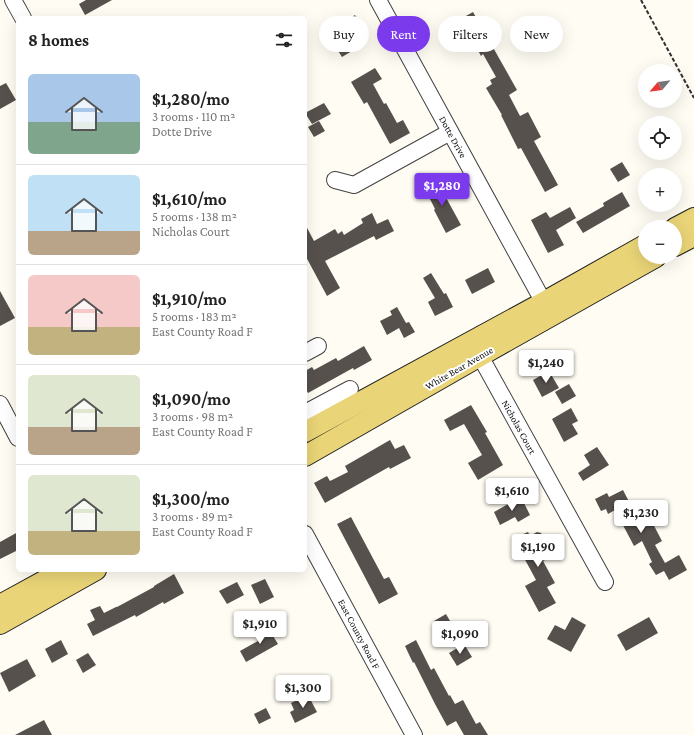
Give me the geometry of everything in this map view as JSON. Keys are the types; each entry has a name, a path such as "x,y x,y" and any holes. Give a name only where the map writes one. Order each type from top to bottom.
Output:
{"main road":[{"path":"682,224 694,218"},
{"path":"682,242 694,236"},
{"name":"White Bear Avenue","path":"307,455 480,356 547,309 638,250"},
{"name":"White Bear Avenue","path":"307,431 547,309 641,264"},
{"path":"0,605 60,572"},
{"path":"0,624 90,572"}],"street":[{"path":"13,0 22,16"},
{"name":"Dotte Drive","path":"378,0 547,309"},
{"path":"335,180 354,185 450,132"},
{"name":"Nicholas Court","path":"480,356 605,582"},
{"path":"307,408 350,390"},
{"path":"0,404 16,434"},
{"name":"East County Road F","path":"307,538 414,735"}],"path":[{"path":"641,0 694,98"}],"building":[{"path":"86,0 112,0 85,15 79,4"},
{"path":"473,12 475,16 466,16"},
{"path":"339,52 350,52 342,57"},
{"path":"479,52 496,52 517,90 509,95 520,116 528,112 541,137 534,141 558,185 545,192 521,148 518,149 502,115 486,88 492,84 490,80 496,77 483,54 481,56"},
{"path":"375,68 382,79 373,84 397,123 403,120 410,133 390,144 367,102 364,104 351,82"},
{"path":"6,83 16,100 0,109 0,86"},
{"path":"324,103 331,114 312,124 307,116 307,112"},
{"path":"319,121 325,131 314,137 308,127"},
{"path":"622,162 630,175 618,182 610,169"},
{"path":"437,181 461,225 446,233 424,187"},
{"path":"622,192 630,206 583,233 576,222 604,206 603,203"},
{"path":"570,207 576,218 556,230 564,245 548,253 531,220 546,212 550,218"},
{"path":"372,213 377,224 388,219 394,231 376,240 374,236 325,261 340,288 327,296 307,259 307,228 314,241 335,229 338,234 342,231 344,235 363,223 361,219"},
{"path":"488,268 495,282 472,294 465,280"},
{"path":"431,273 444,294 446,293 453,307 435,316 428,302 435,298 423,278"},
{"path":"0,291 15,318 0,326"},
{"path":"397,307 406,323 409,322 415,332 404,338 399,328 387,335 380,321 392,315 390,311"},
{"path":"364,346 372,360 354,370 353,368 308,393 307,370 312,367 314,370 336,358 338,361"},
{"path":"549,371 559,388 542,397 533,380"},
{"path":"569,384 576,396 562,404 555,392"},
{"path":"471,405 487,432 485,433 503,465 478,480 468,463 482,455 464,424 450,431 444,420"},
{"path":"571,408 578,421 572,424 578,434 564,442 552,419"},
{"path":"390,440 395,449 404,445 411,458 390,469 389,467 325,503 314,483 327,476 330,481 348,472 345,466"},
{"path":"597,447 609,465 583,481 578,473 590,465 584,455"},
{"path":"623,490 641,525 651,520 662,541 655,545 665,563 679,555 687,570 669,580 664,571 656,575 649,564 652,562 642,541 634,546 615,510 608,514 606,509 601,511 595,499 607,493 609,497"},
{"path":"521,497 530,515 518,522 515,517 500,525 494,512"},
{"path":"351,517 384,579 389,577 398,594 379,604 337,524"},
{"path":"528,532 530,536 537,532 541,533 546,541 548,540 556,554 543,561 555,583 547,587 556,603 539,612 525,586 536,580 516,543 521,541 519,536"},
{"path":"16,533 16,551 0,559 0,542"},
{"path":"174,574 184,593 164,604 163,602 136,617 135,615 93,636 87,624 95,620 90,610 100,606 104,613 154,587"},
{"path":"265,579 274,597 260,604 251,585"},
{"path":"237,582 244,595 227,604 219,591"},
{"path":"446,614 454,628 441,635 434,621"},
{"path":"572,617 586,625 571,652 547,639 555,625 565,630"},
{"path":"649,617 658,633 626,651 617,635"},
{"path":"268,628 278,644 246,662 240,651 258,641 255,636"},
{"path":"61,640 68,654 52,663 45,649"},
{"path":"416,640 431,670 434,668 455,704 463,700 476,724 480,722 488,735 464,735 456,721 447,726 405,646"},
{"path":"464,644 472,657 457,666 449,653"},
{"path":"88,653 96,665 83,673 76,660"},
{"path":"27,659 36,676 9,692 0,673"},
{"path":"308,695 317,712 295,723 290,712 294,710 291,703"},
{"path":"266,708 271,718 259,724 254,714"},
{"path":"44,720 52,735 15,735"}]}
